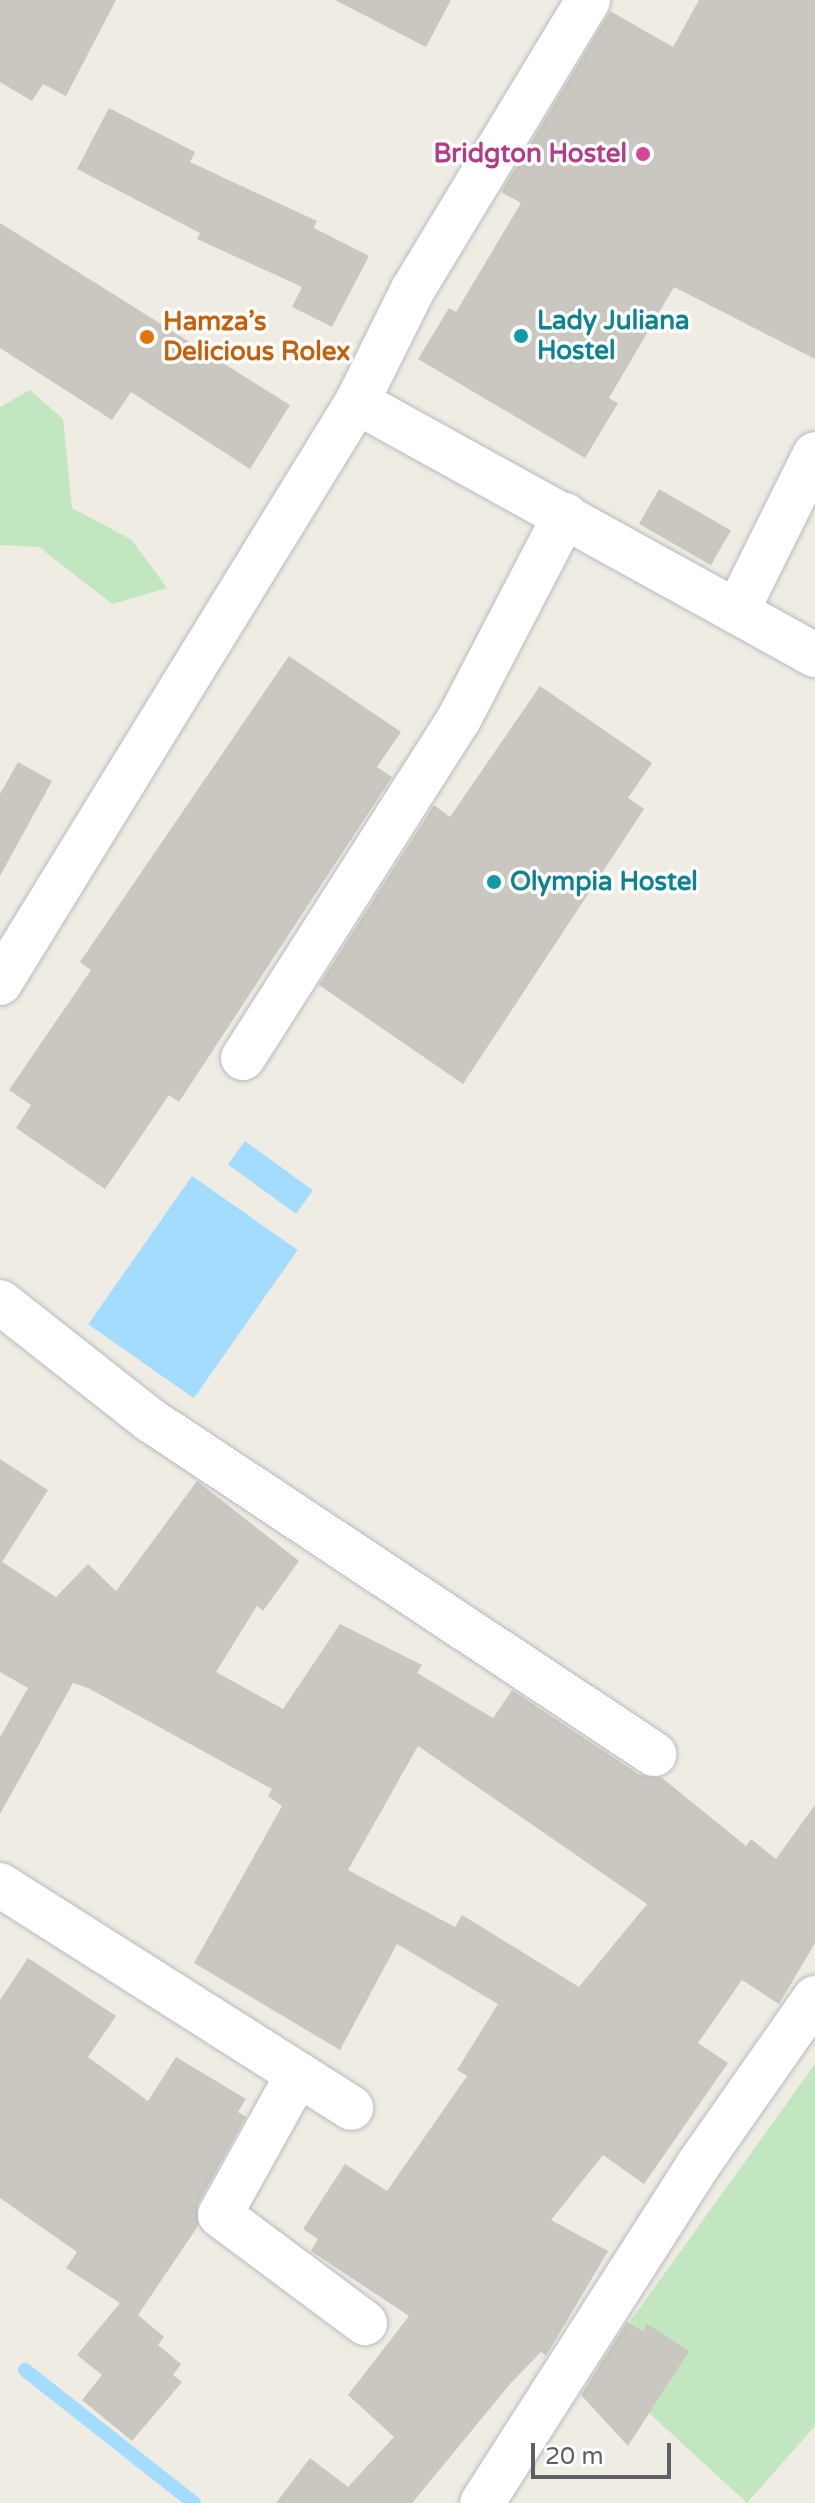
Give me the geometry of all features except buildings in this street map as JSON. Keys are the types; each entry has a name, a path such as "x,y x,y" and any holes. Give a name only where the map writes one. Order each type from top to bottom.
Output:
{"street":[{"path":"0,983 357,402 412,291 588,0"},
{"path":"357,402 815,655"},
{"path":"737,611 815,454"},
{"path":"243,1058 459,719 565,515"},
{"path":"0,1302 150,1420 654,1754"},
{"path":"0,1885 351,2108"},
{"path":"482,2503 698,2165 815,1998"},
{"path":"298,2074 220,2215 365,2323"}],"green space":[{"path":"30,390 63,419 72,508 132,540 167,588 112,604 39,547 0,545 0,407"},
{"path":"815,2064 815,2426 747,2503 598,2366"}],"water":[{"path":"245,1141 313,1190 296,1214 228,1164"},
{"path":"192,1176 298,1250 194,1398 88,1324"}],"waterway":[{"path":"25,2370 194,2503"}],"place":[{"name":"Bridgton Hostel","path":"643,154"},
{"name":"Lady Juliana Hostel","path":"521,336"},
{"name":"Hamza’s Delicious Rolex","path":"147,337"},
{"name":"Olympia Hostel","path":"494,882"}]}
